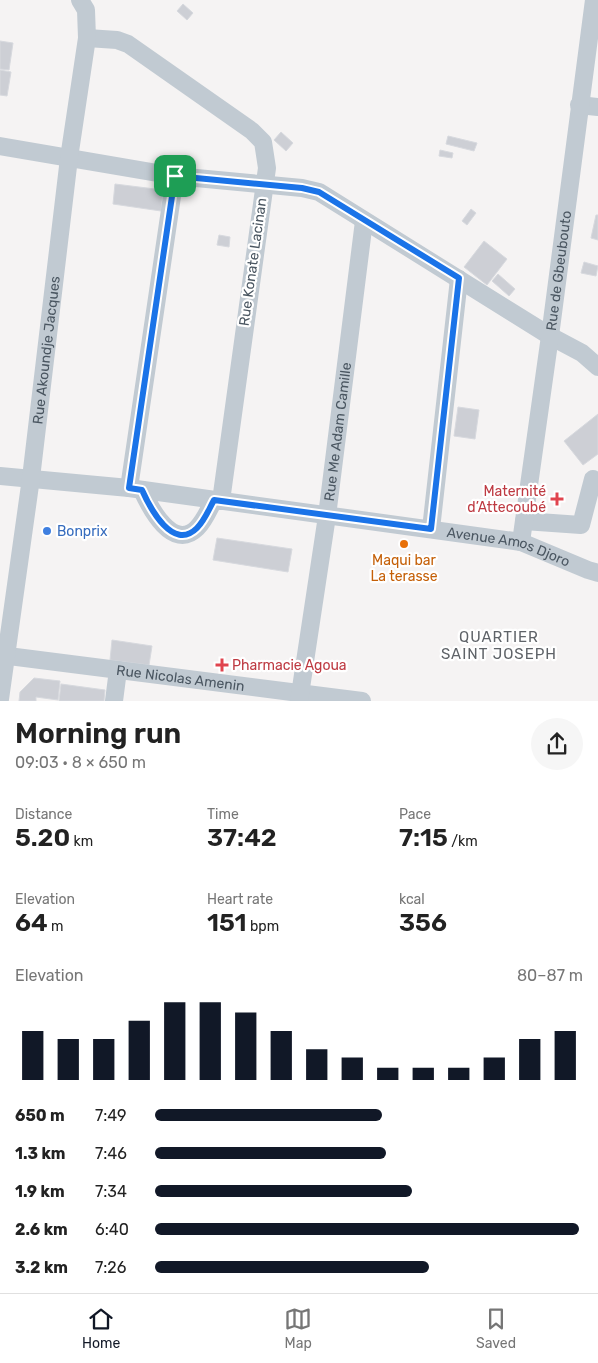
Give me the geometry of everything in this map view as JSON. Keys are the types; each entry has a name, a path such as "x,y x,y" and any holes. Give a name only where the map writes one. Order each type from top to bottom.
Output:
{"street":[{"name":"Rue Akoundje Jacques","path":"0,699 3,655 31,478 70,158 87,38 86,10 80,0"},
{"name":"Rue de Gbeubouto","path":"521,542 594,0"},
{"name":"Rue Konate Lacinan","path":"87,38 116,40 128,44 252,131 263,142 267,168 218,501"},
{"path":"579,104 598,108"},
{"path":"0,146 175,176 264,186 302,188 319,192 550,336 582,353 598,366"},
{"path":"175,176 135,489 167,528 175,533 187,534 197,528 218,501"},
{"name":"Rue Me Adam Camille","path":"300,696 328,516 364,221"},
{"path":"431,529 459,278"},
{"name":"Avenue Amos Djoro","path":"0,476 135,489 521,542 598,573"},
{"path":"524,520 581,525 593,479"},
{"name":"Rue Nicolas Amenin","path":"3,655 300,696 362,700"},
{"path":"114,700 118,670"}],"building":[{"path":"183,4 193,13 187,20 177,11"},
{"path":"0,41 13,43 9,70 0,69"},
{"path":"0,70 11,72 7,96 0,95"},
{"path":"281,132 293,143 286,151 274,140"},
{"path":"448,136 477,143 474,151 446,144"},
{"path":"440,150 453,153 452,158 439,156"},
{"path":"115,184 163,190 161,211 113,204"},
{"path":"471,209 476,213 467,225 462,221"},
{"path":"596,215 598,215 598,240 591,238"},
{"path":"219,235 230,237 229,247 217,245"},
{"path":"484,241 507,259 487,285 464,267"},
{"path":"584,262 598,266 596,276 581,273"},
{"path":"498,274 515,289 509,296 492,281"},
{"path":"458,407 479,410 475,439 454,436"},
{"path":"598,414 598,454 583,465 564,441"},
{"path":"217,538 292,549 288,572 213,560"},
{"path":"112,640 152,646 149,665 110,660"},
{"path":"34,678 60,681 58,700 36,697 36,701 19,701 20,692"},
{"path":"61,684 105,690 104,701 59,701"}],"place":[{"name":"Maternité d’Attecoubé","path":"557,499"},
{"name":"Bonprix","path":"47,531"},
{"name":"Maqui bar La terasse","path":"404,544"},
{"name":"Pharmacie Agoua","path":"222,665"}],"district":[{"name":"QUARTIER SAINT JOSEPH","path":"499,646"}],"route":[{"path":"175,176 264,186 302,188 319,192 459,278 431,529 214,500 197,528 187,534 175,533 167,528 151,510 142,490 129,488 175,176"}]}
